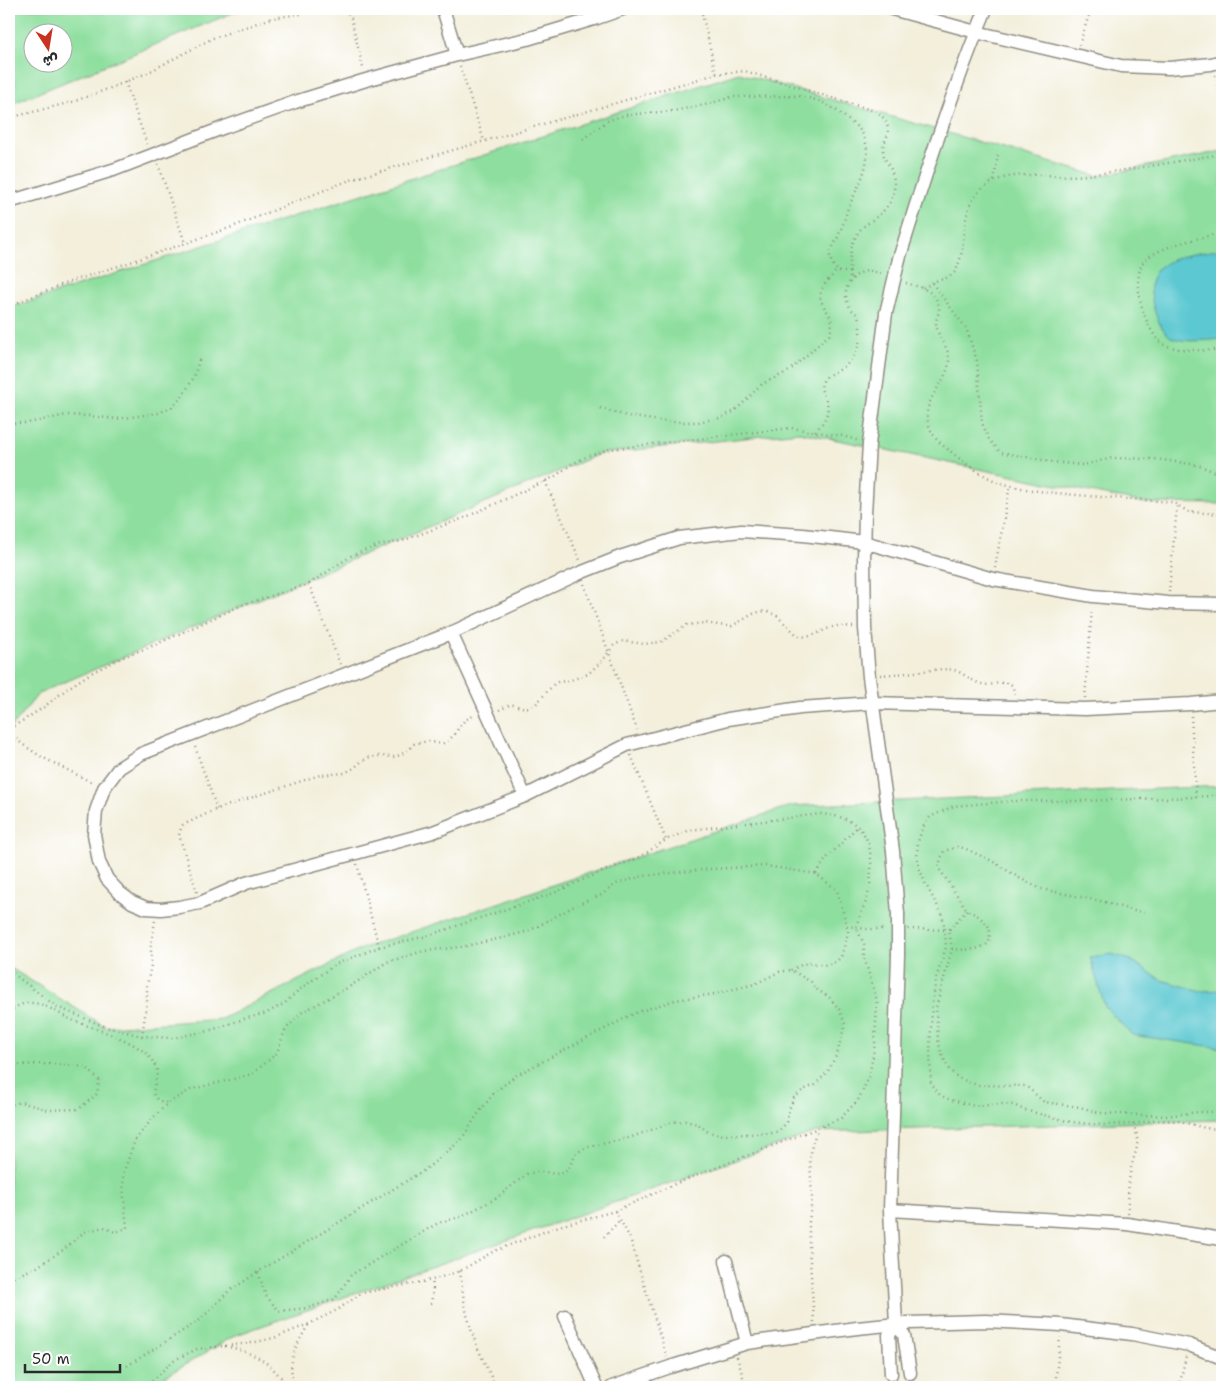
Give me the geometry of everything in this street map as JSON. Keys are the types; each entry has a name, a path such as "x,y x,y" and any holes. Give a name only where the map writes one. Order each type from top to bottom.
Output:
{"street":[{"path":"444,9 456,55"},
{"path":"9,202 116,169 295,102 456,55 527,39 623,9"},
{"path":"892,9 976,32 1121,66 1169,68 1217,62"},
{"path":"910,1373 904,1335 896,1324 890,1210 898,914 893,851 872,703 865,628 864,542 869,444 886,313 899,259 945,116 986,9"},
{"path":"1222,604 1168,604 1093,596 993,580 864,542 804,535 741,531 680,538 620,557 451,633 141,754 119,768 104,788 96,810 94,834 99,862 108,879 120,893 132,902 146,908 179,907 200,903 246,883 432,832 525,796 626,745 640,740 737,718 800,708 872,703 1085,709 1222,701"},
{"path":"451,633 525,796"},
{"path":"890,1210 1128,1224 1222,1239"},
{"path":"726,1261 741,1345"},
{"path":"565,1316 596,1387"},
{"path":"612,1387 670,1366 741,1345 896,1324 986,1321 1061,1326 1132,1334 1189,1345 1222,1358"},
{"path":"891,1374 889,1335 896,1324"}],"path":[{"path":"9,118 72,102 125,82 213,38 272,18 300,14 311,9"},
{"path":"346,9 351,18 366,80"},
{"path":"701,9 716,74"},
{"path":"1076,56 1091,9"},
{"path":"456,55 484,141"},
{"path":"1217,62 1222,103"},
{"path":"9,306 69,282 232,227 350,180 716,74 745,71 878,112 886,121 888,132 884,143 883,155 894,177 894,190 890,203 877,217 857,233 852,244 850,282"},
{"path":"125,82 184,243"},
{"path":"583,139 599,126 616,117 673,111 705,105 732,97 799,96 834,108 862,132 867,153 861,182 839,236 830,252 832,264 839,272"},
{"path":"994,181 998,154"},
{"path":"924,288 949,277 955,272 964,244 968,209 982,188 994,181 1023,176 1084,176 1222,154"},
{"path":"1222,233 1179,244 1158,252 1145,260 1139,271 1138,284 1141,302 1154,337 1163,344 1184,349 1222,350"},
{"path":"815,431 825,420 827,413 825,398 821,391 822,382 828,376 844,367 854,356 860,343 861,329 858,315 848,304 846,289 855,276 862,272 869,271 886,276"},
{"path":"600,408 627,416 667,422 698,422 720,418 733,412 762,384 789,371 828,335 832,321 822,304 821,294 825,284 835,272 850,272"},
{"path":"905,282 924,288 938,302 939,316 936,322 940,338 950,353 949,365 945,376 931,397 928,411 929,424 935,437 958,459 996,482 1039,492 1172,502 1190,512 1222,514"},
{"path":"932,283 966,328 976,361 982,423 989,439 1000,452 1053,462 1083,465 1112,458 1155,459 1198,465 1222,475"},
{"path":"9,423 28,422 67,415 117,419 158,413 171,408 181,398 194,377 200,357"},
{"path":"104,788 40,756 22,744 9,730 91,673 122,657 155,645 242,605 309,584 351,556 376,546 402,541 464,518 554,477 572,464 588,456 610,449 791,428 843,436 869,444"},
{"path":"546,481 583,572 640,740"},
{"path":"993,580 1010,485"},
{"path":"1168,604 1177,506"},
{"path":"309,584 345,675"},
{"path":"1085,709 1093,596"},
{"path":"200,903 179,835 181,828 186,822 217,809 320,775 345,773 370,757 396,757 409,750 414,744 428,741 442,744 455,734 464,720 511,704 524,708 532,707 554,684 588,674 609,653 614,645 623,640 644,644 661,642 687,625 704,623 732,626 759,612 765,611 771,613 801,637 810,636 837,626 865,628"},
{"path":"869,676 941,669 953,670 964,674 980,684 988,685 1004,682 1012,685 1018,707"},
{"path":"1191,704 1196,797"},
{"path":"190,735 217,809"},
{"path":"626,745 666,840"},
{"path":"1166,1116 1132,1124 1101,1125 1071,1122 1024,1110 1014,1105 974,1106 948,1099 934,1089 931,1082 930,1059 932,1004 936,979 946,947 945,930 942,914 920,870 917,856 918,842 922,829 930,817 954,806 1012,801 1080,801 1196,797 1222,794"},
{"path":"9,964 15,975 57,1007 106,1027 142,1036 172,1038 208,1031 267,1013 285,1003 300,989 336,964 379,947 427,936 554,893 638,858 666,840 690,830 820,814 835,815 858,826 867,838 871,850 869,890 856,928 864,944 864,957 877,1001 875,1044 869,1077 858,1100 841,1118 675,1184 615,1211 559,1226 494,1251 460,1271 432,1280 362,1293 337,1310 274,1338 251,1343 197,1349 174,1360 146,1387"},
{"path":"816,874 826,860 858,826"},
{"path":"952,949 982,948 989,943 990,932 988,925 978,916 966,910 938,867 944,851 950,848 964,848 971,851 1021,880 1041,889 1145,912"},
{"path":"354,854 379,947"},
{"path":"9,1279 37,1267 63,1250 84,1232 104,1227 115,1232 127,1228 124,1174 135,1140 153,1118 168,1103 192,1089 252,1074 276,1053 285,1030 301,1013 349,987 387,962 424,951 461,947 529,931 578,904 600,895 616,884 643,876 710,869 767,866 816,874 837,890 848,926 841,957 837,961 826,965 803,964 791,970 779,972 755,984 714,994 675,1000 635,1013 515,1076 494,1093 461,1140 426,1169 258,1272 228,1292 200,1320 127,1366"},
{"path":"142,1036 151,966 151,945 156,919 161,909"},
{"path":"966,910 949,930 952,949 936,1008 940,1052 948,1068 958,1078 977,1084 1026,1086 1044,1102 1080,1107 1100,1113 1166,1116 1198,1112 1222,1112"},
{"path":"848,926 866,929"},
{"path":"258,1272 266,1296 279,1311 308,1308 335,1299 351,1275 438,1223 460,1217 496,1199 527,1174 536,1172 564,1173 568,1170 576,1154 588,1147 629,1138 673,1122 685,1121 698,1124 708,1132 724,1135 773,1133 779,1131 787,1122 788,1110 794,1098 803,1090 815,1084 828,1071 837,1054 845,1024 839,1009 829,997 816,989 811,982 791,970"},
{"path":"9,1012 14,1007 23,1004 42,1004 73,1020 116,1036 142,1050 150,1058 157,1072 153,1086 155,1096 158,1100 168,1103"},
{"path":"9,1064 53,1064 86,1067 99,1080 97,1094 79,1109 50,1110 21,1102 9,1105"},
{"path":"1154,1120 1180,1121 1205,1128 1222,1129"},
{"path":"1128,1224 1131,1170 1138,1144 1137,1134 1132,1124"},
{"path":"815,1334 809,1222 812,1199 810,1160 812,1144 818,1128"},
{"path":"615,1211 634,1248 670,1366"},
{"path":"604,1237 620,1220"},
{"path":"460,1271 463,1297 469,1322 477,1347 496,1387"},
{"path":"431,1304 432,1280"},
{"path":"294,1387 291,1367 292,1356 309,1324"},
{"path":"1055,1387 1061,1326"},
{"path":"741,1345 746,1387"},
{"path":"1179,1387 1189,1345"},
{"path":"223,1346 244,1351 264,1360 289,1387"}],"green space":[{"path":"9,9 242,9 9,105"},
{"path":"739,73 1098,176 1222,151 1222,504 1144,503 799,432 599,454 39,693 9,730 9,308"},
{"path":"1222,786 1222,1120 816,1132 236,1335 147,1387 9,1387 9,967 106,1027 221,1019 363,948 790,806"}],"water":[{"path":"1222,249 1222,339 1191,341 1173,338 1163,329 1153,305 1151,283 1154,274 1160,267 1174,259"},
{"path":"1112,954 1131,960 1161,980 1201,991 1222,990 1222,1048 1132,1035 1105,1007 1090,957"}]}
